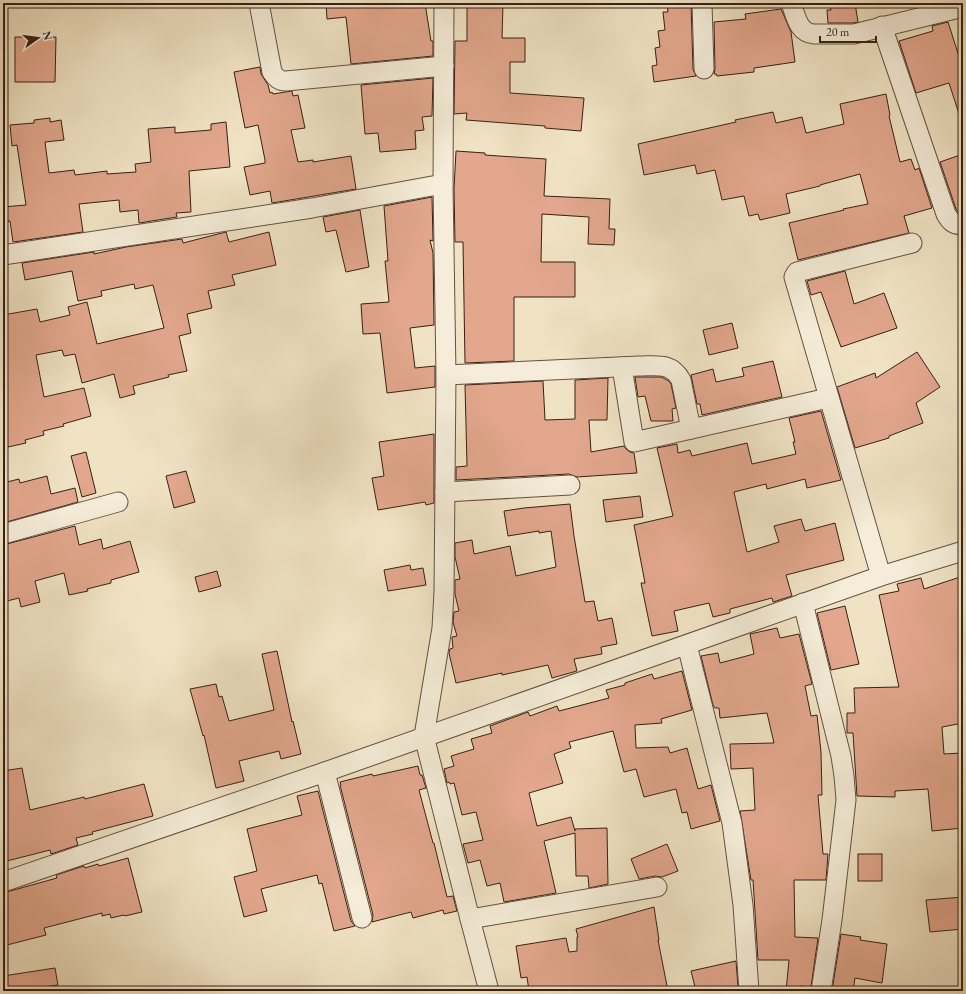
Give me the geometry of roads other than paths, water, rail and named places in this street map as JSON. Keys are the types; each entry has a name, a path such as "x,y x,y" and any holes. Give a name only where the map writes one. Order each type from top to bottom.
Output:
{"street":[{"path":"259,3 272,72 276,78 281,81 444,66"},
{"path":"444,3 443,184 446,375 444,592 442,628 424,736 489,991"},
{"path":"702,3 704,69"},
{"path":"791,3 801,28 808,34 854,34 963,7"},
{"path":"882,26 946,214 951,222 959,225 963,224"},
{"path":"3,256 312,208 443,184"},
{"path":"881,576 794,277 797,272 912,243"},
{"path":"446,375 666,366 677,373 683,386 691,429"},
{"path":"622,367 634,442 828,398"},
{"path":"445,492 570,486"},
{"path":"3,534 118,502"},
{"path":"3,882 325,772 424,736 688,645 802,603 881,576 963,551"},
{"path":"802,603 841,756 846,800 832,920 821,991"},
{"path":"688,645 732,823 743,905 749,991"},
{"path":"325,772 362,918"},
{"path":"470,919 657,887"}]}
